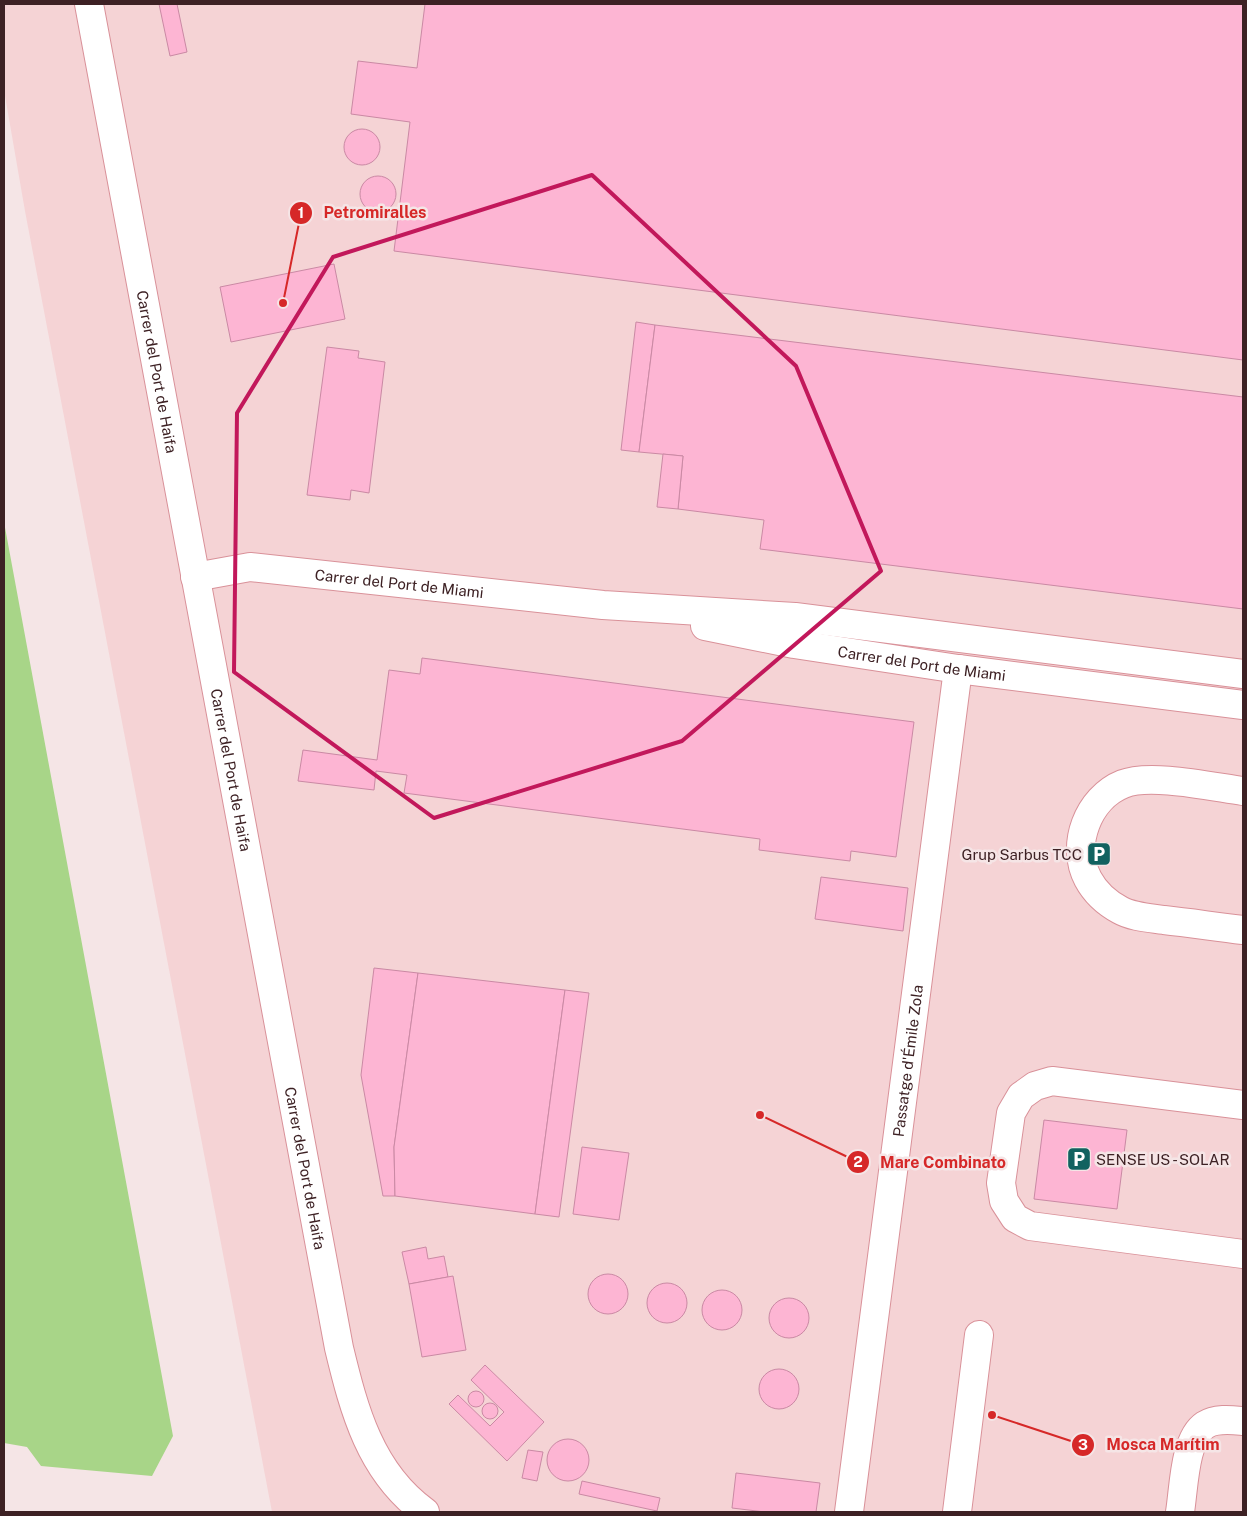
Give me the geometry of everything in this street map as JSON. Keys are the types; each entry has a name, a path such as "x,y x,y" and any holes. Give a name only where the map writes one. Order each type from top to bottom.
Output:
{"street":[{"name":"Carrer del Port de Haifa","path":"89,4 343,1367 350,1394 365,1436 385,1472 412,1503 425,1512"},
{"name":"Carrer del Port de Miami","path":"195,577 250,568 603,606 795,617 1243,674"},
{"name":"Carrer del Port de Miami","path":"603,606 794,644 958,668 1243,705"},
{"name":"Passatge d'Émile Zola","path":"849,1512 958,668"},
{"path":"1243,791 1144,779 1123,784 1105,796 1091,812 1083,832 1081,856 1088,879 1102,898 1122,911 1145,917 1243,930"},
{"path":"1243,1105 1052,1081 1035,1086 1021,1096 1011,1113 1001,1184 1004,1201 1016,1218 1030,1226 1243,1254"},
{"path":"957,1512 979,1335"},
{"path":"1180,1512 1189,1449 1196,1434 1206,1425 1218,1421 1243,1422"}],"highlighted area":[{"path":"592,175 796,366 881,571 682,741 434,818 234,672 237,413 333,257"}],"shaded area":[{"path":"4,4 1243,4 1243,1512 272,1512 25,211 4,90"},
{"path":"4,522 173,1436 152,1476 41,1466 27,1447 4,1443"}],"building":[{"path":"159,4 177,4 187,52 170,56"},
{"path":"425,4 1243,4 1243,360 394,251 410,122 351,114 358,61 417,68"},
{"path":"362,129 374,135 380,147 374,159 362,165 350,159 344,147 350,135"},
{"path":"378,176 390,182 396,194 390,206 378,212 366,206 360,194 366,182"},
{"path":"334,264 345,319 231,342 220,287"},
{"path":"636,322 655,325 639,452 621,450"},
{"path":"655,325 1243,397 1243,609 760,549 764,520 678,509 683,456 639,452"},
{"path":"327,347 359,351 358,358 385,362 369,493 351,490 350,500 307,495"},
{"path":"663,454 683,456 678,509 657,507"},
{"path":"422,658 914,722 896,857 851,851 850,861 759,850 760,839 404,793 407,775 376,771 374,790 298,781 303,750 377,760 389,670 420,674"},
{"path":"821,877 908,888 903,931 815,919"},
{"path":"374,968 418,973 394,1147 395,1196 383,1196 361,1075"},
{"path":"418,973 565,990 535,1214 395,1196 394,1147"},
{"path":"565,990 589,993 559,1217 535,1214"},
{"path":"1044,1120 1127,1130 1117,1209 1034,1199"},
{"path":"582,1147 629,1153 619,1220 573,1214"},
{"path":"426,1247 428,1259 444,1256 448,1277 409,1284 402,1252"},
{"path":"612,1274 619,1277 625,1283 628,1294 627,1302 619,1311 612,1314 604,1314 597,1311 589,1302 588,1290 591,1283 600,1275"},
{"path":"453,1276 466,1350 422,1357 409,1284"},
{"path":"671,1283 678,1286 684,1292 687,1303 686,1311 678,1320 671,1323 663,1323 656,1320 648,1311 647,1299 650,1292 659,1284"},
{"path":"726,1290 733,1293 739,1299 742,1310 741,1318 733,1327 726,1330 718,1330 711,1327 703,1318 702,1306 705,1299 714,1291"},
{"path":"793,1298 800,1301 806,1307 809,1318 808,1326 800,1335 793,1338 785,1338 778,1335 770,1326 769,1314 772,1307 781,1299"},
{"path":"485,1365 544,1422 507,1461 449,1404 458,1395 490,1426 504,1412 471,1380"},
{"path":"783,1369 790,1372 796,1378 799,1389 798,1397 790,1406 783,1409 775,1409 768,1406 760,1397 759,1385 762,1378 771,1370"},
{"path":"473,1391 479,1391 484,1396 482,1405 473,1407 468,1402 468,1396"},
{"path":"487,1403 493,1403 498,1408 496,1417 487,1419 482,1414 482,1408"},
{"path":"564,1439 572,1439 583,1445 589,1460 583,1475 572,1481 564,1481 553,1475 547,1464 547,1456 553,1445"},
{"path":"528,1450 543,1452 537,1481 522,1478"},
{"path":"736,1473 820,1483 816,1512 765,1512 732,1508"},
{"path":"582,1481 660,1498 657,1511 579,1494"}],"place":[{"name":"Petromiralles","path":"283,303"},
{"name":"Grup Sarbus TCC","path":"1099,854"},
{"name":"Mare Combinato","path":"760,1115"},
{"name":"SENSE US - SOLAR","path":"1079,1159"},
{"name":"Mosca Marítim","path":"992,1415"}]}
